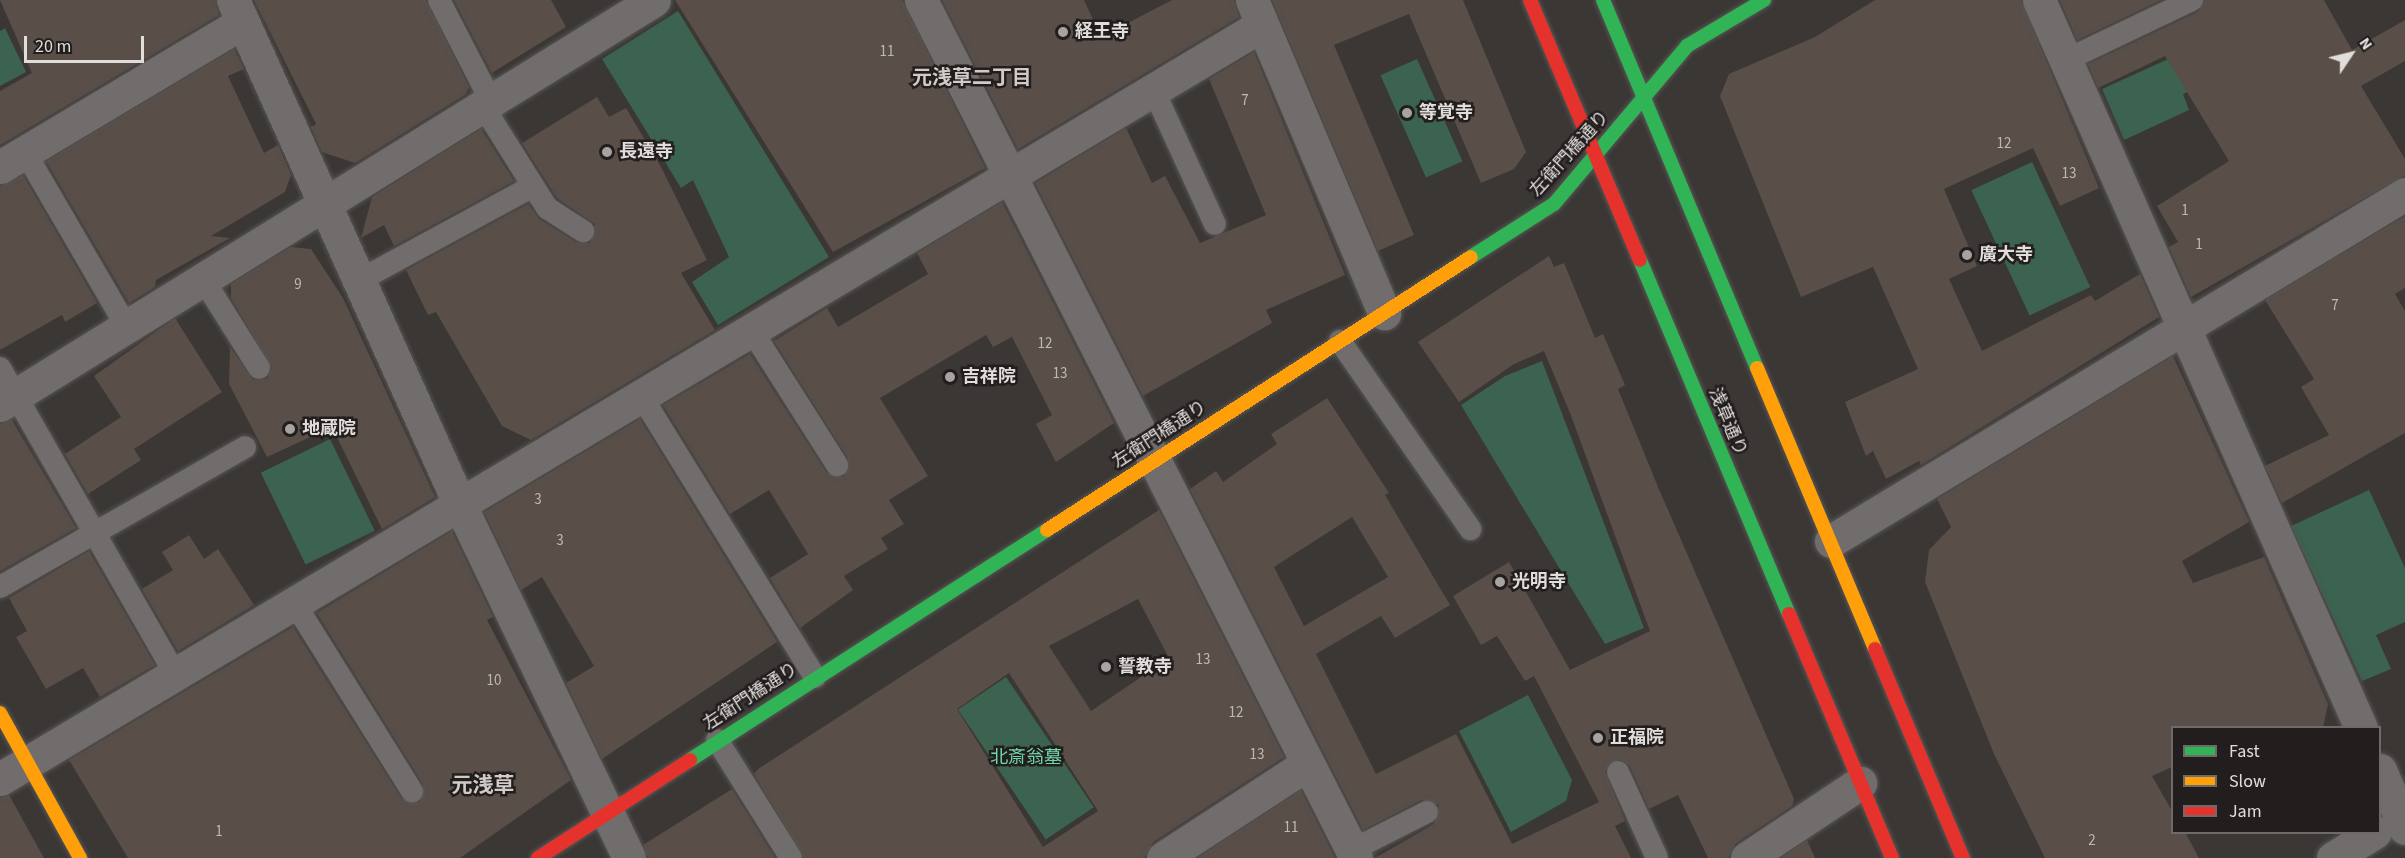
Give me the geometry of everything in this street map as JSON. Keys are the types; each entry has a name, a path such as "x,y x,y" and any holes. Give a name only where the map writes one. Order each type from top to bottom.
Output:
{"main road":[{"name":"浅草通り","path":"1530,0 1593,156 1892,858"},
{"path":"1603,0 1963,858"},
{"name":"左衛門橋通り","path":"538,858 606,811 1554,204 1687,46 1764,0"},
{"path":"0,713 14,771 80,858"}],"street":[{"path":"5,390 127,327 326,204 487,103 619,9 654,0"},
{"path":"921,0 1156,459 1354,854"},
{"path":"2039,0 2064,61 2360,726"},
{"path":"12,159 238,11 460,505 629,858"},
{"path":"14,771 1154,91 1257,12 1384,313"},
{"path":"1831,542 2405,194"},
{"path":"1163,858 1307,764"},
{"path":"2381,778 2393,824"},
{"path":"1747,858 1860,783"},
{"path":"2333,858 2375,834"}],"lane":[{"path":"439,0 487,103 533,186 547,208 583,231"},
{"path":"2064,61 2192,0"},
{"path":"1154,91 1215,224"},
{"path":"12,159 127,327"},
{"path":"360,280 533,186"},
{"path":"203,279 259,368"},
{"path":"752,331 837,465"},
{"path":"1340,341 1470,529"},
{"path":"5,390 95,533 176,675"},
{"path":"642,397 816,677"},
{"path":"0,588 245,447"},
{"path":"294,604 412,790"},
{"path":"717,740 791,858"},
{"path":"1618,772 1657,858"},
{"path":"1354,854 1427,812"}],"green space":[{"path":"678,11 829,257 718,325 692,282 729,257 693,180 681,188 602,59"},
{"path":"5,28 26,72 0,86 0,31"},
{"path":"2228,32 2243,66 2183,94 2189,110 2124,140 2102,89"},
{"path":"1417,59 1463,161 1426,178 1380,75"},
{"path":"2032,162 2090,287 2030,315 1971,190"},
{"path":"1542,361 1644,628 1605,644 1461,405 1505,376"},
{"path":"330,439 375,531 306,564 261,473"},
{"path":"2369,490 2405,568 2405,622 2376,635 2391,669 2362,681 2291,526"},
{"name":"北斎翁墓","path":"1006,677 1094,807 1046,840 958,709"},
{"path":"1528,695 1572,780 1566,801 1511,832 1459,731"}],"building":[{"path":"0,0 215,0 219,15 0,145 0,91 32,73"},
{"path":"254,0 426,0 469,87 466,94 355,163 322,152 311,127 316,124"},
{"path":"454,0 551,0 566,27 492,73"},
{"path":"675,0 902,0 985,168 833,252"},
{"path":"942,0 1084,0 1101,37 1172,0 1234,0 1239,17 1018,149"},
{"path":"1272,0 1463,0 1526,152 1514,169 1481,183 1409,14 1334,45 1414,235 1378,251"},
{"path":"1875,0 2021,0 2099,188 2060,206 2033,148 1944,189 1977,266 1949,279 1982,351 2091,295 2095,301 2140,274 2159,317 1921,465 1919,461 1886,479 1873,451 1866,456 1845,402 1918,369 1873,267 1801,297 1720,96 1729,74 1815,37"},
{"path":"2060,0 2161,0 2077,40"},
{"path":"2205,0 2324,0 2352,50 2405,20 2405,61 2361,86 2405,159 2405,175 2191,297 2169,247 2178,242 2157,206 2229,161 2165,56 2098,88 2088,64 2198,12"},
{"path":"234,49 244,69 228,76 264,153 278,145 291,175 285,192 211,236 230,238 156,280 155,287 129,303 46,161"},
{"path":"1254,52 1345,275 1266,310 1272,323 1143,396 1035,183 1126,128 1152,183 1165,176 1200,243 1266,215 1209,79"},
{"path":"597,97 609,117 626,108 661,167 707,260 681,273 715,330 531,440 502,426 436,312 428,315 406,270 528,204 539,219 576,242 590,243 595,224 557,198 522,143"},
{"path":"481,129 514,181 394,246 384,225 361,238 372,197"},
{"path":"23,175 97,303 65,322 62,315 0,350 0,186"},
{"path":"1002,202 1114,423 1056,462 1036,424 1052,415 1012,337 993,347 986,335 880,398 928,476 889,500 904,524 881,538 888,549 844,576 853,590 800,628 770,578 808,554 769,490 730,514 663,405 750,354 826,472 844,477 848,458 774,341 827,308 838,327 928,274 917,253"},
{"path":"2405,216 2405,288 2395,294 2405,311 2405,433 2282,503 2265,466 2329,435 2301,387 2314,379 2265,300"},
{"path":"291,247 311,249 343,298 435,497 382,529 332,427 267,457 229,384 230,347 253,380 267,379 272,368 231,298 231,284"},
{"path":"1549,256 1554,267 1564,263 1595,338 1603,334 1625,385 1618,389 1658,487 1794,799 1792,806 1736,843 1728,858 1708,858 1678,795 1649,809 1630,766 1619,759 1605,771 1625,821 1615,826 1631,858 1375,858 1434,824 1439,805 1421,800 1363,830 1190,489 1216,471 1223,482 1277,444 1271,434 1327,398 1389,493 1385,495 1450,605 1395,638 1381,616 1316,654 1376,774 1456,734 1512,844 1599,802 1534,676 1525,681 1497,636 1481,645 1453,596 1509,562 1570,670 1650,631 1570,413 1544,351 1514,364 1459,402 1418,342","holes":["1352,517 1388,577 1304,626 1274,567"]},
{"path":"175,318 222,392 134,449 141,460 88,494 65,454 121,417 94,376"},
{"path":"2173,356 2249,522 2182,561 2193,583 2264,557 2328,704 2323,726 2171,726 2171,767 2152,776 2171,809 2171,834 2186,834 2199,858 2045,858 1994,754 1925,582 1929,550 1951,527 1937,499"},
{"path":"640,419 777,642 602,759 566,683 594,666 542,577 521,590 484,512"},
{"path":"12,420 76,528 0,571 0,424"},
{"path":"1159,510 1284,757 1153,842 1144,858 804,858 754,774 758,769","holes":["1138,599 1169,658 1091,711 1049,646","1009,673 1098,811 1043,847 957,709"]},
{"path":"452,531 493,617 487,620 571,780 460,858 128,858 69,760 293,627 401,798 420,802 423,784 317,613"},
{"path":"189,535 204,559 218,549 254,605 178,651 142,589 173,570 162,552"},
{"path":"89,551 155,665 100,697 83,668 46,689 16,637 27,631 9,598"},
{"path":"732,789 775,858 648,858 643,845"},
{"path":"1301,790 1335,858 1197,858"},
{"path":"9,795 44,858 0,858 0,798"},
{"path":"1807,840 1815,858 1781,858"}],"traffic: fast":[{"path":"1603,0 1757,368"},
{"path":"1471,257 1554,204 1687,46 1764,0"},
{"path":"1640,260 1789,614"},
{"path":"690,760 1047,530"}],"traffic: slow":[{"path":"1047,530 1471,257"},
{"path":"1757,368 1875,649"},
{"path":"0,713 80,858"}],"traffic: jam":[{"path":"1530,0 1640,260"},
{"path":"1789,614 1892,858"},
{"path":"1875,649 1963,858"},
{"path":"538,858 690,760"}],"place":[{"name":"経王寺","path":"1063,32"},
{"name":"等覚寺","path":"1407,113"},
{"name":"長遠寺","path":"607,152"},
{"name":"廣大寺","path":"1967,255"},
{"name":"吉祥院","path":"950,377"},
{"name":"地蔵院","path":"290,429"},
{"name":"光明寺","path":"1500,582"},
{"name":"誓教寺","path":"1106,667"},
{"name":"正福院","path":"1598,738"}],"district":[{"name":"元浅草二丁目","path":"972,78"},
{"name":"元浅草","path":"483,785"}]}
